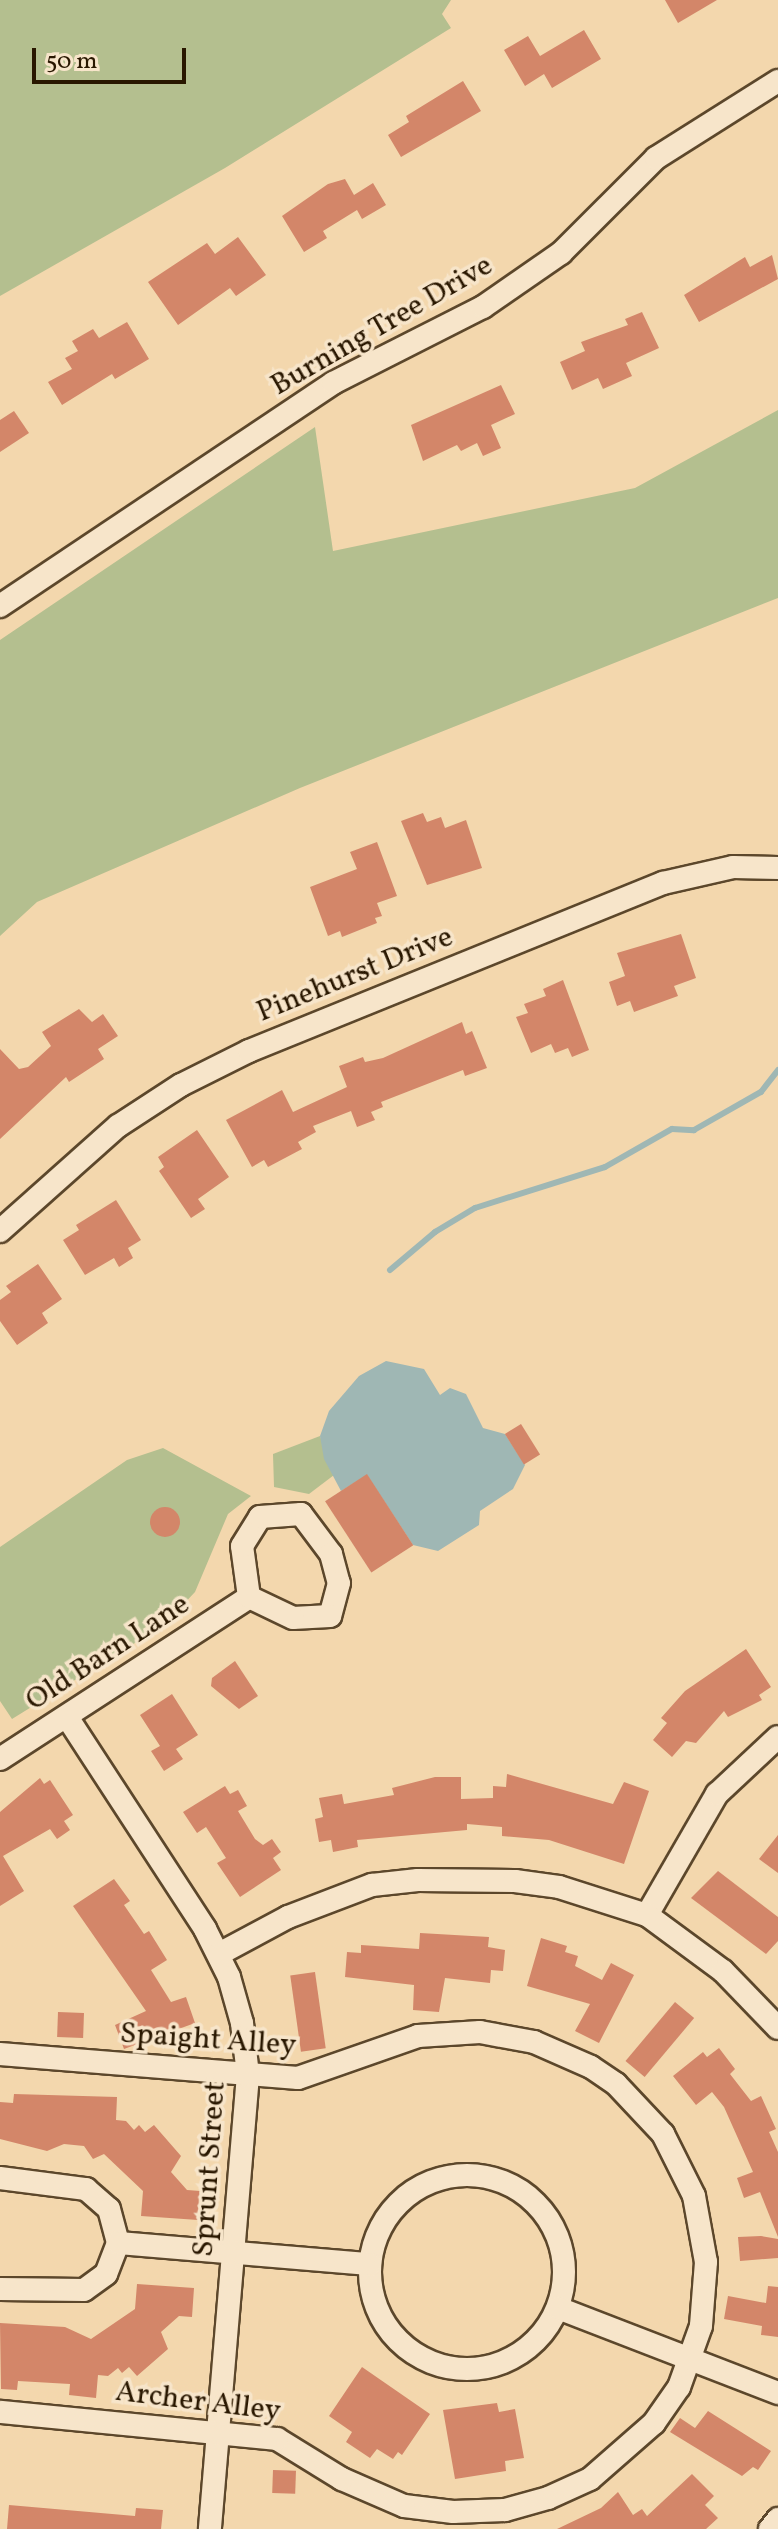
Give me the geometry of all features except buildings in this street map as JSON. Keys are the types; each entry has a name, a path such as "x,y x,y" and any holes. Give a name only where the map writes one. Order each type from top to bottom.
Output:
{"street":[{"name":"Burning Tree Drive","path":"0,606 333,383 483,307 561,253 656,158 778,81"},
{"name":"Pinehurst Drive","path":"0,1231 118,1126 181,1085 249,1051 663,883 733,867 778,868"},
{"path":"301,1514 331,1554 339,1583 330,1616 293,1618 249,1597 242,1546 260,1517 301,1514"},
{"name":"Old Barn Lane","path":"0,1759 249,1597"},
{"name":"Sprunt Street","path":"67,1717 219,1954 238,2002 248,2075 236,2253 210,2529"},
{"path":"647,1915 717,1794 778,1737"},
{"path":"219,1954 288,1917 372,1885 418,1880 559,1887 647,1915 723,1971 778,2028"},
{"name":"Spaight Alley","path":"0,2054 248,2075 317,2075 390,2044 449,2032 520,2038 591,2067 625,2092 663,2134 694,2196 706,2262 705,2295 690,2359"},
{"path":"0,2178 86,2189 109,2209 118,2243 106,2274 84,2290 0,2289"},
{"path":"444,2178 489,2178 524,2194 554,2229 564,2274 558,2308 542,2336 506,2362 477,2369 447,2368 420,2357 385,2327 373,2296 370,2264 382,2225 408,2195 444,2178"},
{"path":"118,2243 370,2264"},
{"path":"558,2308 778,2393"},
{"name":"Archer Alley","path":"0,2412 219,2431 289,2443 342,2479 404,2506 441,2512 505,2510 569,2490 624,2453 666,2406 690,2359"},
{"path":"770,2529 778,2519"}],"green space":[{"path":"0,0 451,0 442,14 451,28 225,168 0,296"},
{"path":"778,410 778,598 300,788 37,902 0,936 0,640 315,427 333,551 635,488"},
{"path":"320,1436 334,1475 309,1494 274,1487 273,1454"},
{"path":"163,1448 251,1496 228,1514 195,1592 164,1625 12,1719 0,1701 0,1547 127,1460"}],"water":[{"path":"386,1361 424,1369 440,1395 450,1388 466,1394 483,1428 505,1434 525,1465 513,1489 480,1511 479,1525 438,1551 413,1545 367,1475 341,1491 324,1459 320,1436 329,1411 359,1376"}],"waterway":[{"path":"390,1270 435,1232 475,1208 605,1167 672,1129 694,1130 761,1092 778,1070"}]}
